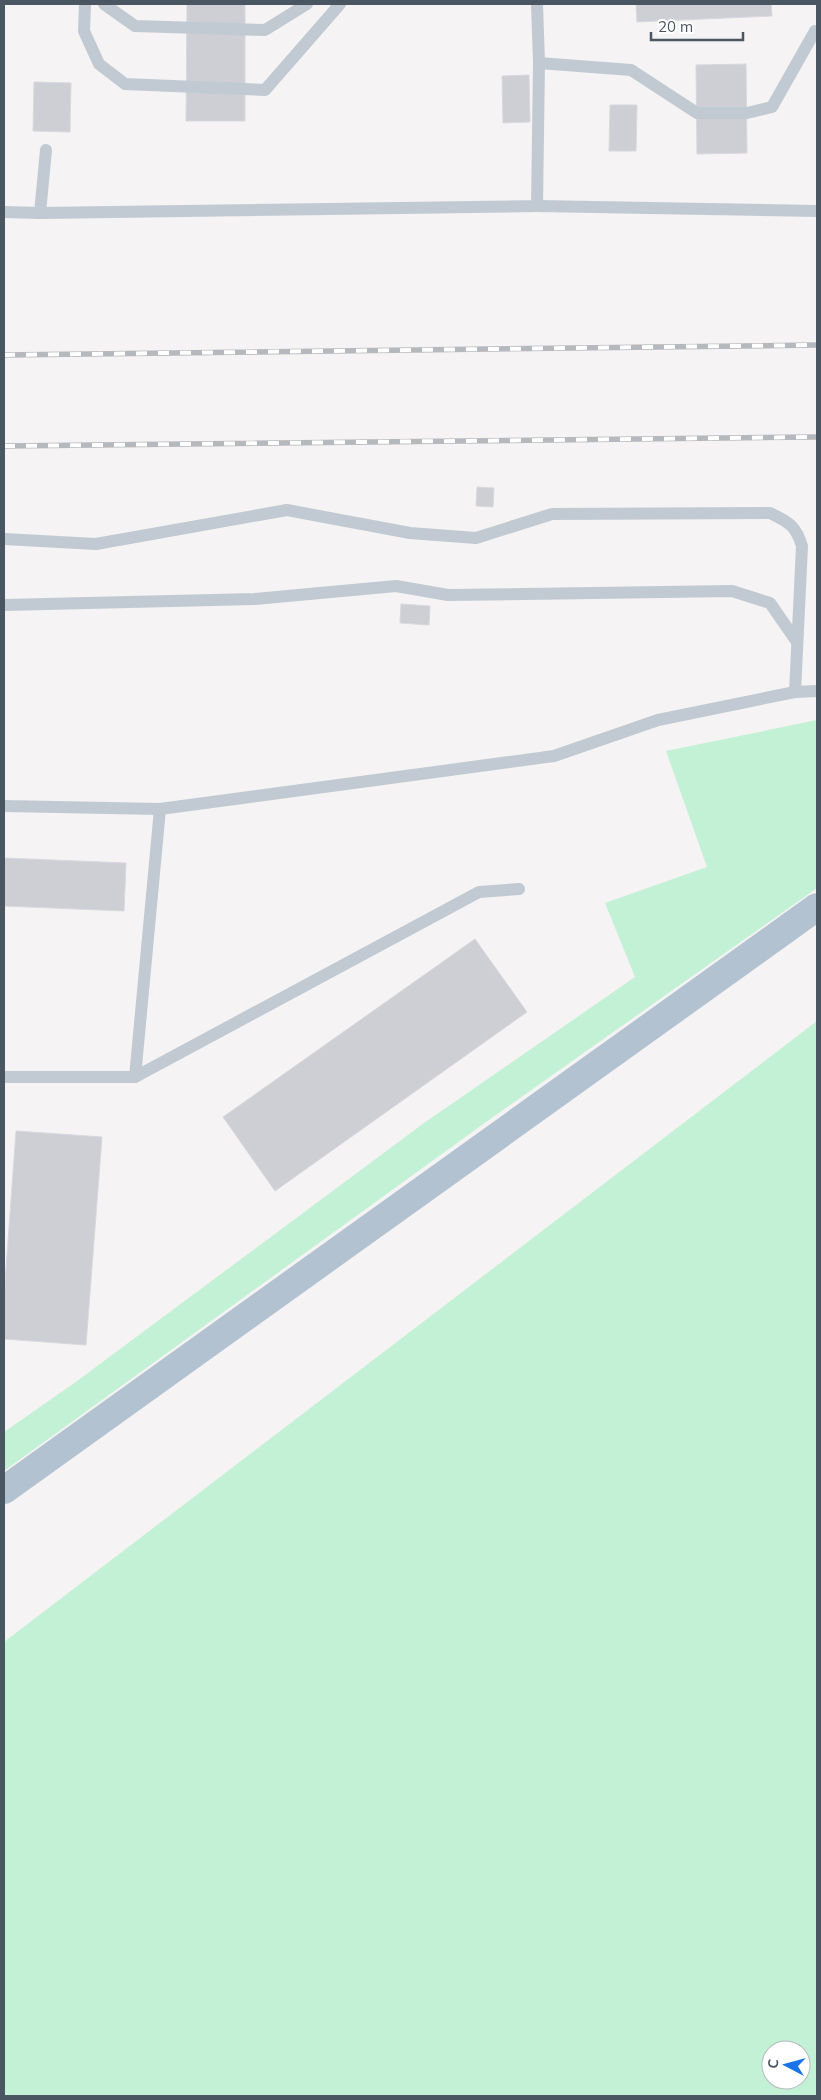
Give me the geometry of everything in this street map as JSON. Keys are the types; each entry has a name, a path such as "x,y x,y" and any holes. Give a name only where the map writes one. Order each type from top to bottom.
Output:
{"main road":[{"path":"4,1490 817,907"}],"lane":[{"path":"85,4 84,31 98,64 125,84 265,90 340,4"},
{"path":"104,4 135,26 265,30 306,4"},
{"path":"537,4 539,63 537,206"},
{"path":"539,63 631,70 697,113 747,113 772,107 815,31 817,31"},
{"path":"40,214 46,150"},
{"path":"4,212 40,214 537,206 817,211"},
{"path":"4,539 96,544 287,510 410,533 476,538 552,514 770,512 788,522 798,533 802,546 795,692"},
{"path":"4,605 255,599 396,586 448,595 732,592 770,603 797,642"},
{"path":"4,806 160,809 554,756 658,720 795,692 817,691"},
{"path":"135,1077 160,809"},
{"path":"4,1077 135,1077 479,892 520,889"}],"green space":[{"path":"817,720 817,888 486,1122 4,1471 4,1432 73,1384 424,1123 635,977 605,903 707,867 666,751"},
{"path":"817,1021 817,2096 4,2096 4,1642"}],"building":[{"path":"187,4 245,4 245,121 186,121"},
{"path":"636,4 771,4 772,16 637,22"},
{"path":"746,64 747,153 697,154 696,65"},
{"path":"529,75 530,122 503,123 502,76"},
{"path":"34,82 71,83 70,132 33,131"},
{"path":"610,105 637,105 636,151 609,151"},
{"path":"477,487 494,488 493,507 476,506"},
{"path":"401,604 430,606 429,625 400,623"},
{"path":"4,858 126,863 124,911 4,906"},
{"path":"475,939 527,1012 275,1191 223,1117"},
{"path":"16,1131 102,1137 86,1345 4,1339 4,1296"}],"railway":[{"path":"4,355 817,345"},
{"path":"4,446 817,437"}]}
